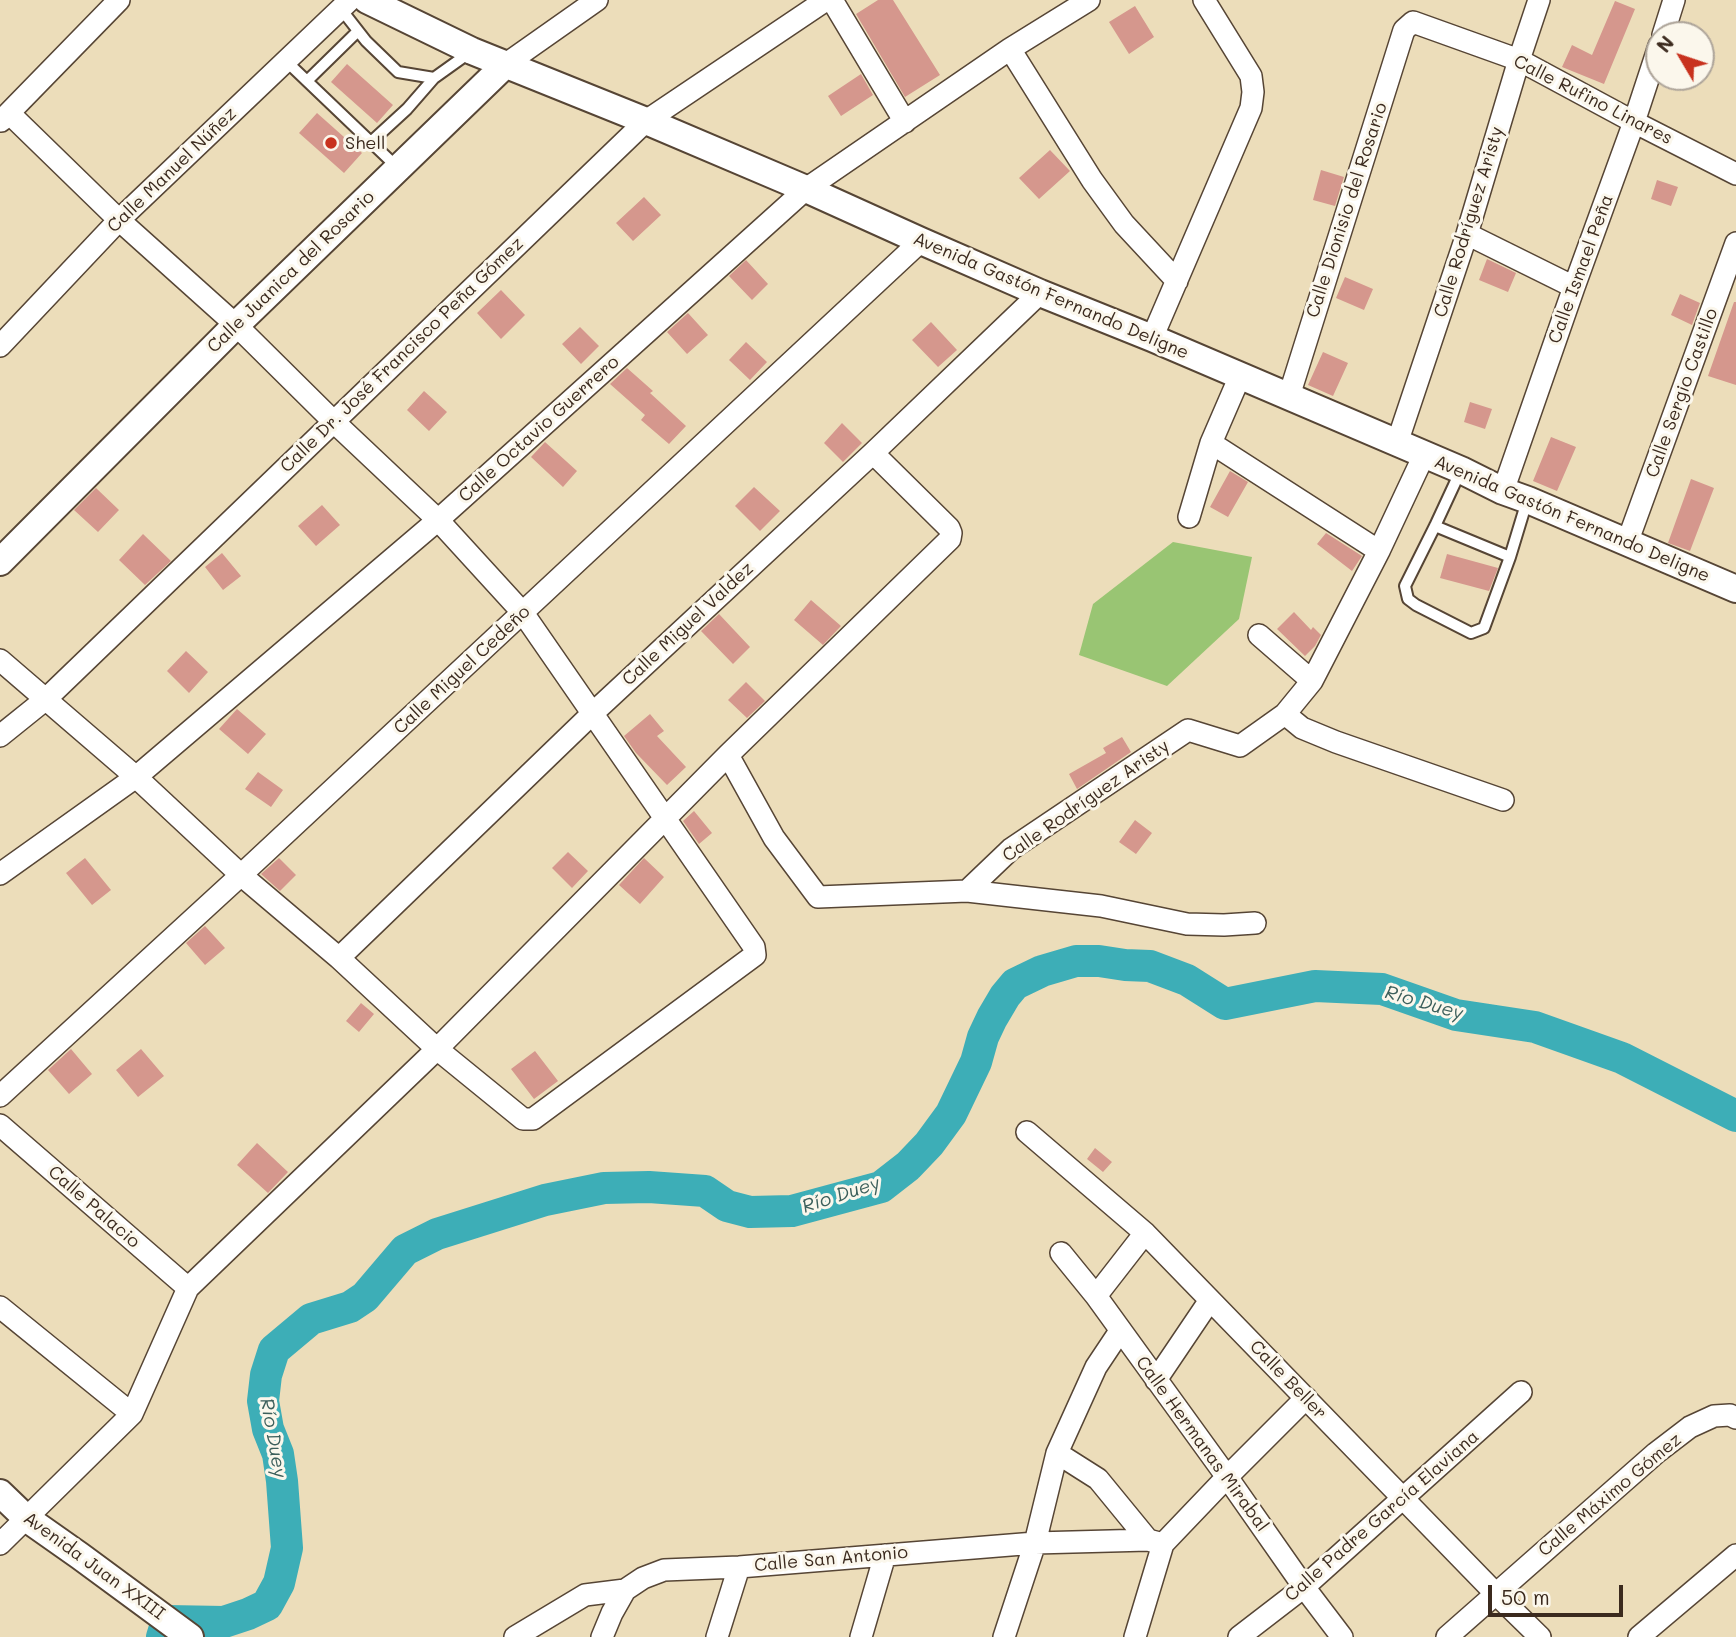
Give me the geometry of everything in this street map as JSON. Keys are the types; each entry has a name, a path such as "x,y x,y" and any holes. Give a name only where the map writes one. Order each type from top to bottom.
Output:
{"street":[{"path":"0,660 136,777 241,875 340,958 437,1049 523,1119 533,1119 755,955 754,947 523,612 438,520 236,325 5,118 119,0"},
{"name":"Avenida Gastón Fernando Deligne","path":"367,0 472,51 806,189 921,242 1289,396 1461,470 1503,491 1736,589"},
{"name":"Calle Juanica del Rosario","path":"0,562 236,325 506,64 597,0"},
{"name":"Calle Dr. José Francisco Peña Gómez","path":"0,736 46,699 646,121 826,0"},
{"path":"832,0 905,122"},
{"name":"Calle Octavio Guerrero","path":"0,874 136,777 438,520 806,189 1010,49 1089,0"},
{"path":"1152,338 1251,108 1251,76 1204,0"},
{"name":"Calle Rodríguez Aristy","path":"1397,443 1467,234 1539,0"},
{"path":"1667,21 1674,0"},
{"name":"Calle Manuel Núñez","path":"0,346 119,220 346,4"},
{"name":"Calle Rufino Linares","path":"1408,26 1413,22 1519,60 1736,174"},
{"name":"Calle Dionisio del Rosario","path":"1289,396 1404,30 1408,26"},
{"path":"1010,49 1092,180 1124,224 1177,281"},
{"name":"Calle Ismael Peña","path":"1503,491 1645,89"},
{"path":"1467,234 1574,287"},
{"name":"Calle Miguel Cedeño","path":"0,1096 921,242"},
{"name":"Calle Sergio Castillo","path":"1627,543 1736,243"},
{"name":"Calle Miguel Valdez","path":"340,958 593,713 873,453 1040,293"},
{"path":"1189,517 1211,443 1240,376"},
{"path":"1211,443 1379,551"},
{"path":"0,1544 132,1414 188,1288 437,1049 728,755 950,539 949,528 873,453"},
{"name":"Calle Rodríguez Aristy","path":"967,891 1011,849 1188,730 1240,746 1285,714 1312,681 1379,551 1424,455"},
{"path":"1259,635 1312,681"},
{"path":"1285,714 1302,728 1336,742 1503,800"},
{"path":"728,755 774,838 818,897 967,891 1101,906 1187,924 1255,923"},
{"name":"Calle Palacio","path":"0,1125 188,1288"},
{"name":"Calle Beller","path":"1027,1132 1145,1233 1539,1637"},
{"path":"1096,1296 1145,1233"},
{"name":"Calle Hermanas Mirabal","path":"1061,1253 1096,1296 1342,1637"},
{"path":"1156,1380 1210,1300"},
{"path":"0,1307 132,1414"},
{"path":"1004,1637 1035,1543 1057,1453 1096,1367 1120,1331"},
{"name":"Calle Padre García Elaviana","path":"1240,1637 1304,1587 1521,1392"},
{"path":"1135,1637 1156,1542 1227,1477 1306,1398"},
{"name":"Calle Máximo Gómez","path":"1447,1637 1656,1453 1690,1427 1729,1415"},
{"path":"1057,1453 1098,1479 1156,1542"},
{"name":"Avenida Juan XXIII","path":"0,1493 26,1518 190,1637"},
{"name":"Calle San Antonio","path":"515,1637 586,1595 625,1590 643,1578 664,1570 739,1567 1035,1543 1156,1542"},
{"path":"860,1637 885,1555"},
{"path":"1639,1637 1736,1555"},
{"path":"718,1637 739,1567"},
{"path":"602,1637 625,1590"}],"lane":[{"path":"346,4 358,31 398,72 434,78"},
{"path":"307,81 358,31"},
{"path":"371,142 407,109 434,78 472,51"},
{"path":"286,61 398,168"},
{"path":"1461,470 1405,586 1408,599 1471,632 1484,628 1528,500"},
{"path":"1435,526 1510,557"}],"green space":[{"path":"1173,542 1252,557 1239,619 1167,686 1079,655 1093,604"}],"building":[{"path":"878,0 893,0 940,75 905,97 856,14"},
{"path":"1615,1 1635,9 1604,84 1562,67 1572,45 1592,55"},
{"path":"1135,6 1154,37 1129,54 1109,22"},
{"path":"347,64 393,105 377,123 331,82"},
{"path":"861,74 873,95 841,116 828,96"},
{"name":"Shell","path":"317,113 362,153 344,173 299,133"},
{"path":"1050,150 1070,171 1039,199 1019,178"},
{"path":"1321,170 1344,177 1335,206 1313,200"},
{"path":"1657,180 1678,187 1671,206 1651,199"},
{"path":"644,197 661,215 633,241 616,223"},
{"path":"1487,259 1516,273 1508,292 1479,280"},
{"path":"746,260 768,284 752,300 729,276"},
{"path":"1345,277 1373,289 1364,310 1336,298"},
{"path":"501,290 525,315 501,339 477,313"},
{"path":"1680,294 1700,303 1692,325 1671,315"},
{"path":"1736,302 1736,385 1708,376"},
{"path":"688,313 708,335 687,354 667,332"},
{"path":"931,322 957,350 938,367 912,340"},
{"path":"580,327 599,346 581,364 562,344"},
{"path":"746,342 767,362 750,380 729,360"},
{"path":"1323,352 1348,363 1333,396 1308,385"},
{"path":"627,368 686,426 669,444 641,420 645,415 610,384"},
{"path":"424,391 447,412 429,431 407,410"},
{"path":"1470,402 1492,409 1485,429 1464,422"},
{"path":"842,423 862,443 843,462 824,443"},
{"path":"1551,437 1576,447 1557,491 1533,481"},
{"path":"545,442 577,471 563,487 531,457"},
{"path":"1230,471 1248,482 1228,517 1210,507"},
{"path":"1691,479 1714,488 1690,551 1668,543"},
{"path":"754,487 780,511 760,531 735,506"},
{"path":"96,488 119,510 98,532 74,510"},
{"path":"322,505 340,525 316,546 298,526"},
{"path":"1326,533 1362,556 1352,571 1317,544"},
{"path":"143,534 171,561 145,585 119,560"},
{"path":"222,553 241,576 223,590 205,567"},
{"path":"1447,554 1498,568 1489,591 1440,578"},
{"path":"811,600 841,626 823,645 794,620"},
{"path":"1294,612 1311,630 1313,627 1321,635 1305,656 1277,629"},
{"path":"719,614 750,647 733,664 701,631"},
{"path":"186,651 208,672 189,693 167,671"},
{"path":"746,682 765,701 747,718 728,700"},
{"path":"237,709 266,734 248,754 219,729"},
{"path":"650,714 664,731 657,736 686,767 667,785 636,753 624,736"},
{"path":"1122,737 1131,752 1077,789 1069,774 1106,753 1103,748"},
{"path":"258,772 283,790 271,807 245,789"},
{"path":"694,811 712,833 699,844 683,821"},
{"path":"1135,820 1152,833 1136,854 1119,842"},
{"path":"568,852 588,871 572,888 552,868"},
{"path":"85,858 111,890 92,905 66,873"},
{"path":"279,858 296,875 280,891 261,874"},
{"path":"644,858 664,877 640,904 619,885"},
{"path":"205,926 225,948 205,965 186,943"},
{"path":"361,1003 374,1014 359,1032 346,1021"},
{"path":"71,1049 92,1074 69,1094 48,1070"},
{"path":"141,1049 164,1076 138,1097 116,1070"},
{"path":"535,1051 558,1081 534,1099 511,1069"},
{"path":"257,1143 288,1172 268,1193 237,1165"},
{"path":"1095,1148 1112,1162 1103,1172 1087,1159"}],"waterway":[{"name":"Río Duey","path":"162,1637 167,1621 224,1622 248,1614 267,1605 279,1583 287,1548 278,1454 268,1429 263,1401 266,1375 274,1350 311,1319 350,1307 365,1297 405,1250 437,1234 545,1200 604,1188 649,1187 705,1191 727,1206 750,1212 792,1211 881,1187 908,1166 929,1144 951,1114 976,1062 983,1037 1005,996 1015,984 1042,971 1076,961 1150,966 1187,980 1225,1004 1315,986 1382,989 1456,1015 1535,1027 1622,1058 1736,1116"}],"place":[{"name":"Shell","path":"331,143"}]}
